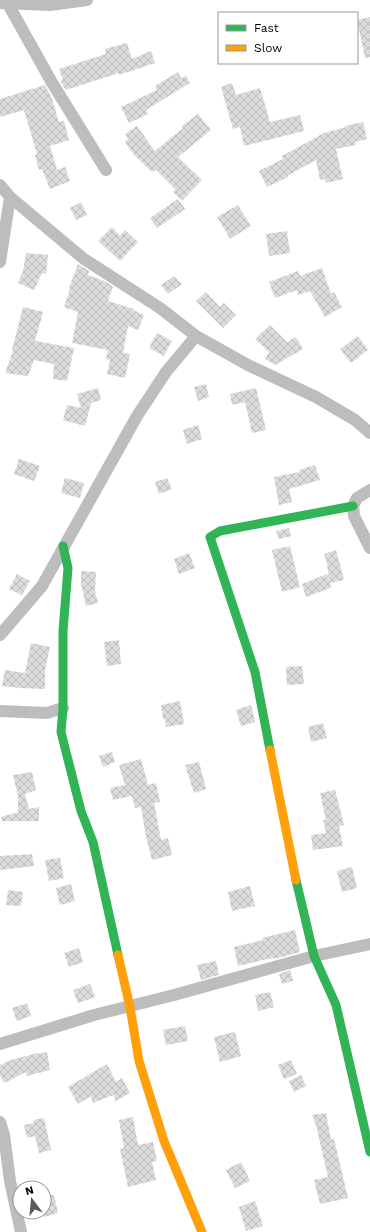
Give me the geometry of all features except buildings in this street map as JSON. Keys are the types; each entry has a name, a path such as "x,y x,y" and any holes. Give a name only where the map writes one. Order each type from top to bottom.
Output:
{"street":[{"path":"4,4 50,5 87,0"},
{"path":"4,4 106,170"},
{"path":"0,185 10,196 84,259 160,308 196,336 248,365 316,397 355,420 370,433"},
{"path":"0,262 10,196"},
{"path":"0,635 42,586 137,416 166,372 196,336"},
{"path":"370,490 358,498 353,506 354,516 370,548"},
{"path":"353,506 220,531 210,537 255,672 298,891 314,956 336,1005 370,1152"},
{"path":"63,546 68,568 63,631 63,708 61,732 81,811 93,842 130,1006 139,1061 164,1141 202,1232"},
{"path":"0,711 47,713 63,708"},
{"path":"0,1044 94,1015 314,956 370,944"},
{"path":"0,1122 4,1135 10,1181 21,1232"}],"traffic: fast":[{"path":"270,750 255,672 210,537 220,531 353,506"},
{"path":"63,546 68,568 63,631 63,708 61,732 81,811 93,842 118,955"},
{"path":"296,880 314,956 336,1005 370,1152"}],"traffic: slow":[{"path":"270,750 296,880"},
{"path":"118,955 130,1007 139,1061 164,1141 202,1232"}]}
